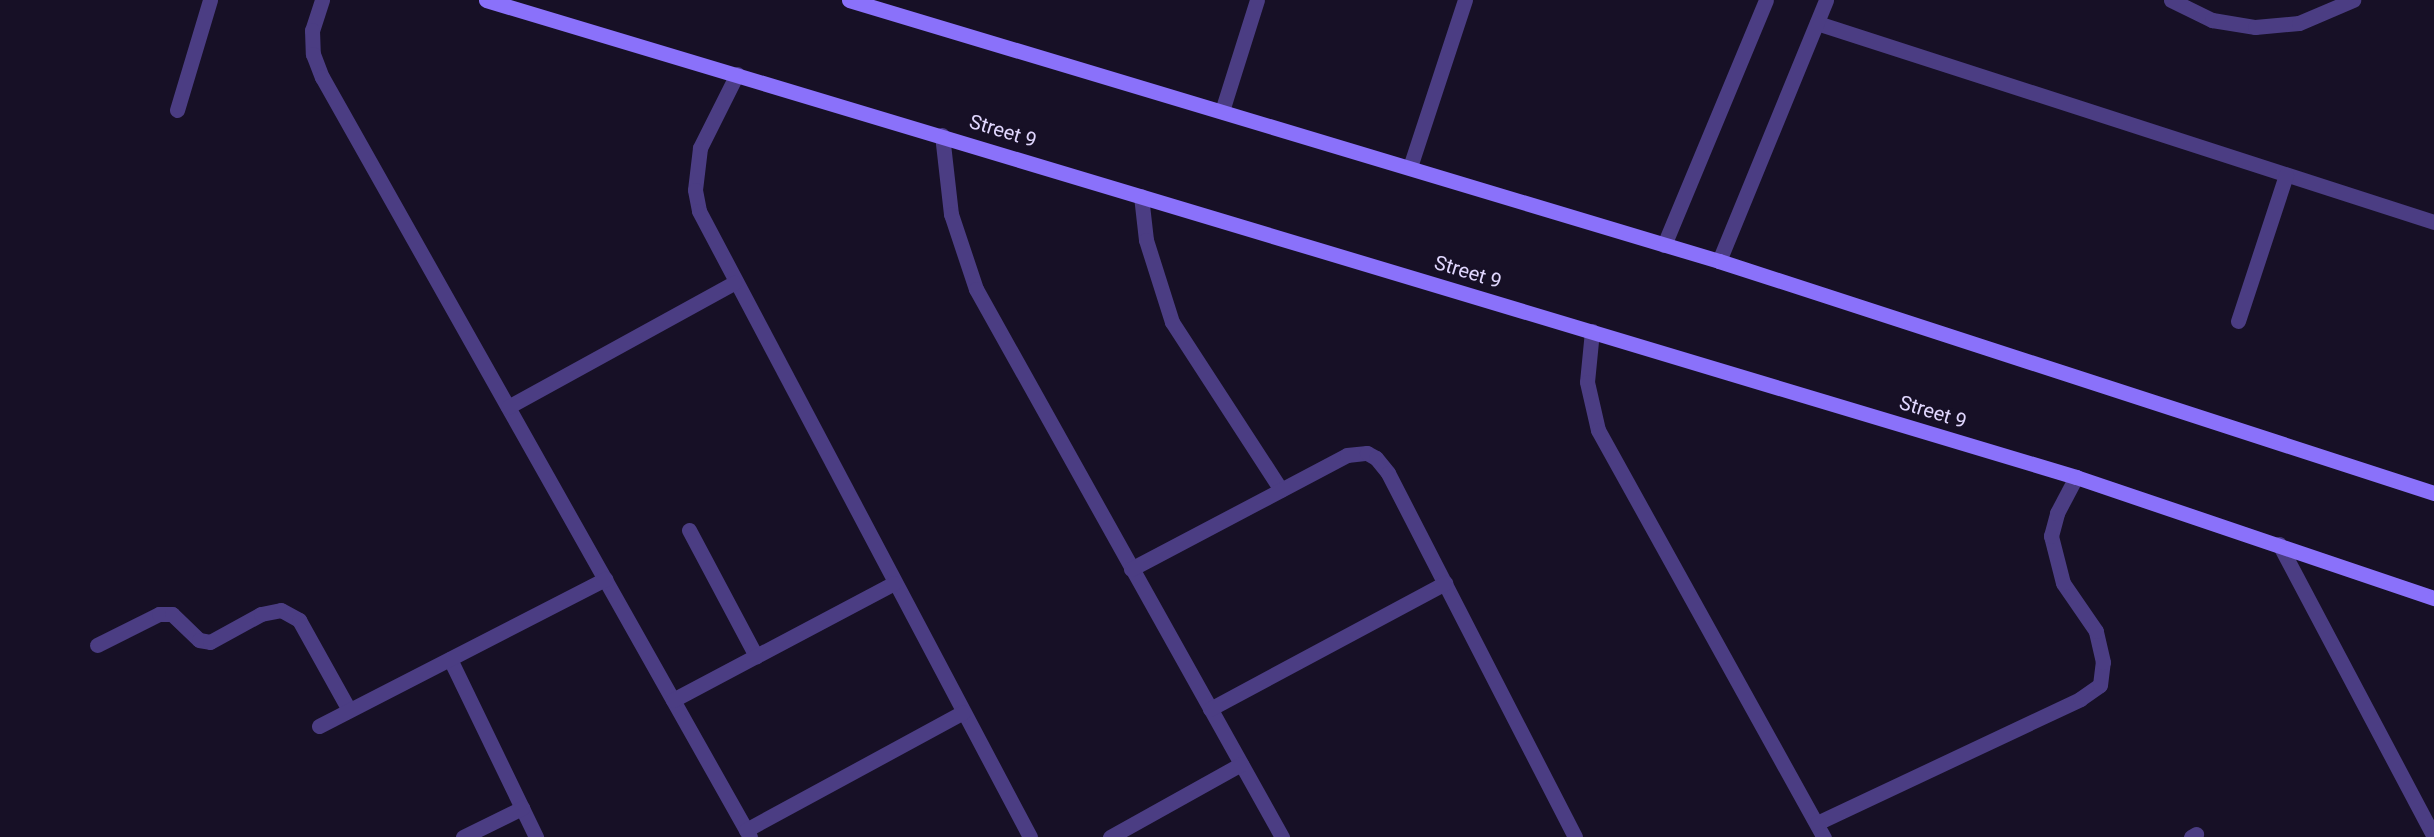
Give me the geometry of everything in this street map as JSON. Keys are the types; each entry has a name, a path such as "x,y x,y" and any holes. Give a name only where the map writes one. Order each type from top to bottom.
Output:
{"main road":[{"name":"Street 9","path":"486,0 2076,477 2434,598"},
{"path":"849,0 1719,261 2434,492"}],"street":[{"path":"177,110 210,0"},
{"path":"322,0 312,30 314,54 322,77 748,833 963,712"},
{"path":"1222,111 1257,0"},
{"path":"1410,167 1465,0"},
{"path":"1664,245 1766,0"},
{"path":"1719,261 1826,0"},
{"path":"2171,0 2212,20 2255,27 2320,17 2353,0"},
{"path":"1817,22 2434,222"},
{"path":"737,74 699,148 695,190 707,231 1030,837"},
{"path":"942,135 951,214 976,289 1282,837"},
{"path":"2238,321 2286,175"},
{"path":"1141,196 1146,240 1172,322 1281,490"},
{"path":"508,407 734,283"},
{"path":"1592,331 1587,382 1598,430 1824,837"},
{"path":"1131,569 1347,455 1367,453 1376,458 1388,473 1575,837"},
{"path":"1817,823 2080,699 2100,685 2103,662 2096,631 2063,583 2051,536 2056,513 2076,477"},
{"path":"689,530 756,656"},
{"path":"2279,544 2434,837"},
{"path":"319,726 604,579"},
{"path":"673,700 894,583"},
{"path":"1210,709 1445,583"},
{"path":"97,645 159,614 172,614 199,640 210,642 261,614 281,610 299,620 349,710"},
{"path":"450,658 536,837"},
{"path":"1110,837 1241,764"},
{"path":"464,837 522,808"}]}
